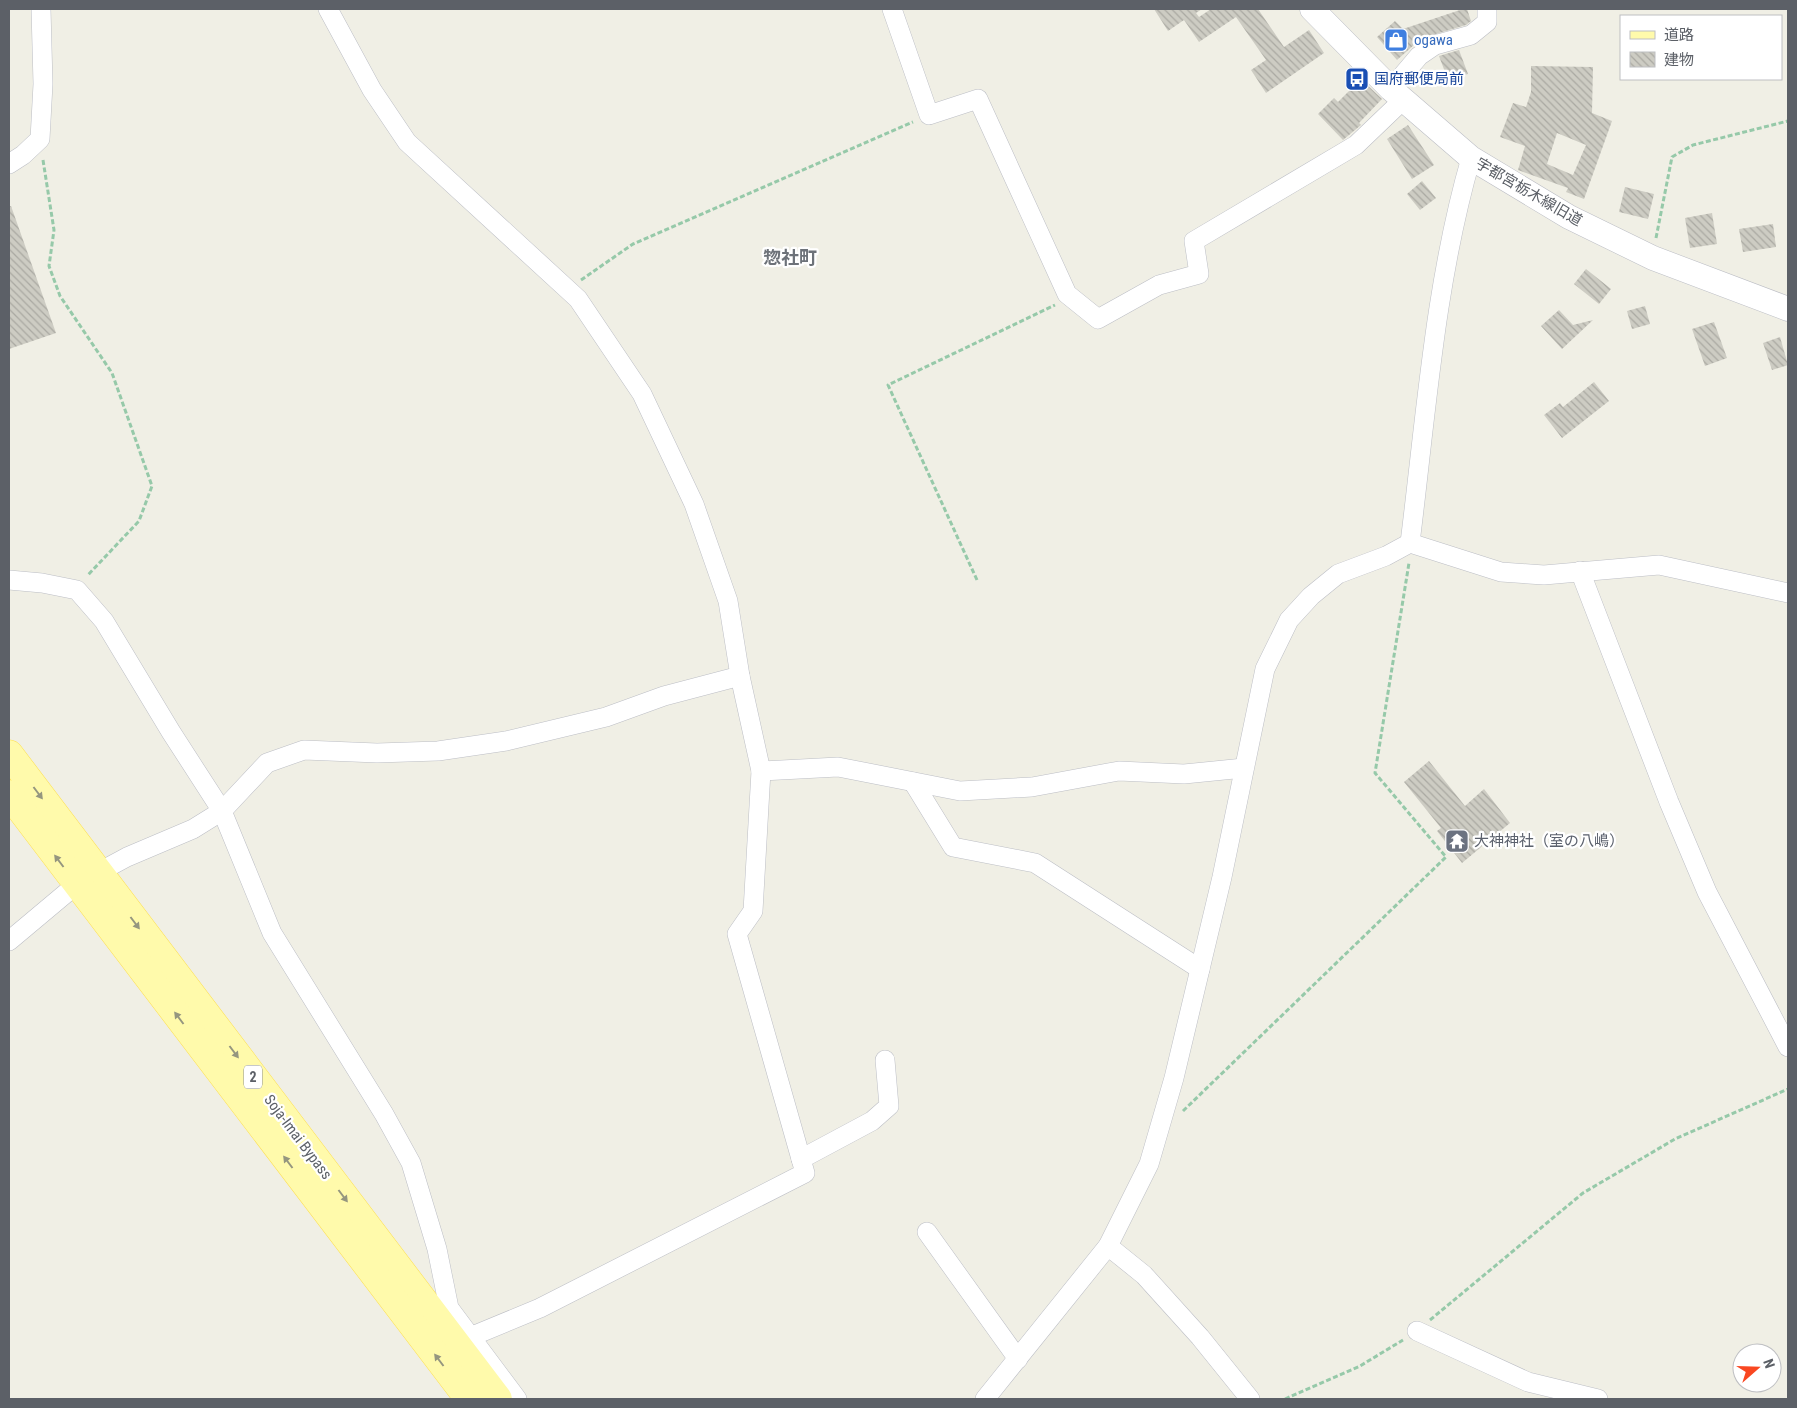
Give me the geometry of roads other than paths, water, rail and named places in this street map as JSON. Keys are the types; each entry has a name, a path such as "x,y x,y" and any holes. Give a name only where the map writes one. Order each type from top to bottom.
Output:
{"main road":[{"name":"Soja-Imai Bypass","path":"9,754 87,879 469,1399"},
{"name":"Soja-Imai Bypass","path":"9,794 87,879 498,1399"}],"street":[{"path":"9,164 23,155 40,139 43,84 41,9"},
{"path":"328,9 372,90 407,142 578,299 642,394 694,504 728,601 740,676 761,771 753,911 737,934 805,1172 540,1308 470,1337"},
{"path":"892,9 929,114 978,99 1067,294 1098,319 1159,285 1199,274 1194,242 1356,145 1397,94 1419,56 1435,45 1471,35 1487,22 1488,9"},
{"name":"宇都宮栃木線旧道","path":"1312,9 1397,94 1471,158 1569,217 1653,258 1788,309"},
{"path":"1410,543 1440,303 1463,185 1471,158"},
{"path":"986,1399 1108,1246 1141,1185 1174,1078 1222,877 1266,669 1289,620 1311,596 1338,574 1386,556 1410,543 1501,572 1544,575 1659,565 1788,593"},
{"path":"1580,571 1669,802 1707,892 1788,1047"},
{"path":"9,580 42,583 74,589 104,621 171,732 222,811 272,933 384,1114 411,1162 437,1250 449,1308 517,1399"},
{"path":"9,941 87,879 128,857 192,829 222,811 267,763 304,750 377,753 438,751 506,741 606,717 664,696 740,676"},
{"path":"761,771 838,767 960,791 1032,787 1119,771 1184,774 1244,768"},
{"path":"913,782 952,847 1035,863 1200,969"},
{"path":"801,1159 872,1121 889,1106 885,1060"},
{"path":"927,1232 1018,1359"},
{"path":"1108,1246 1144,1275 1200,1336 1250,1399"},
{"path":"1417,1331 1528,1382 1598,1399"}],"place":[{"name":"ogawa","path":"1396,40"},
{"name":"国府郵便局前","path":"1357,79"},
{"name":"大神神社（室の八嶋）","path":"1457,841"}],"district":[{"name":"惣社町","path":"790,257"}]}
